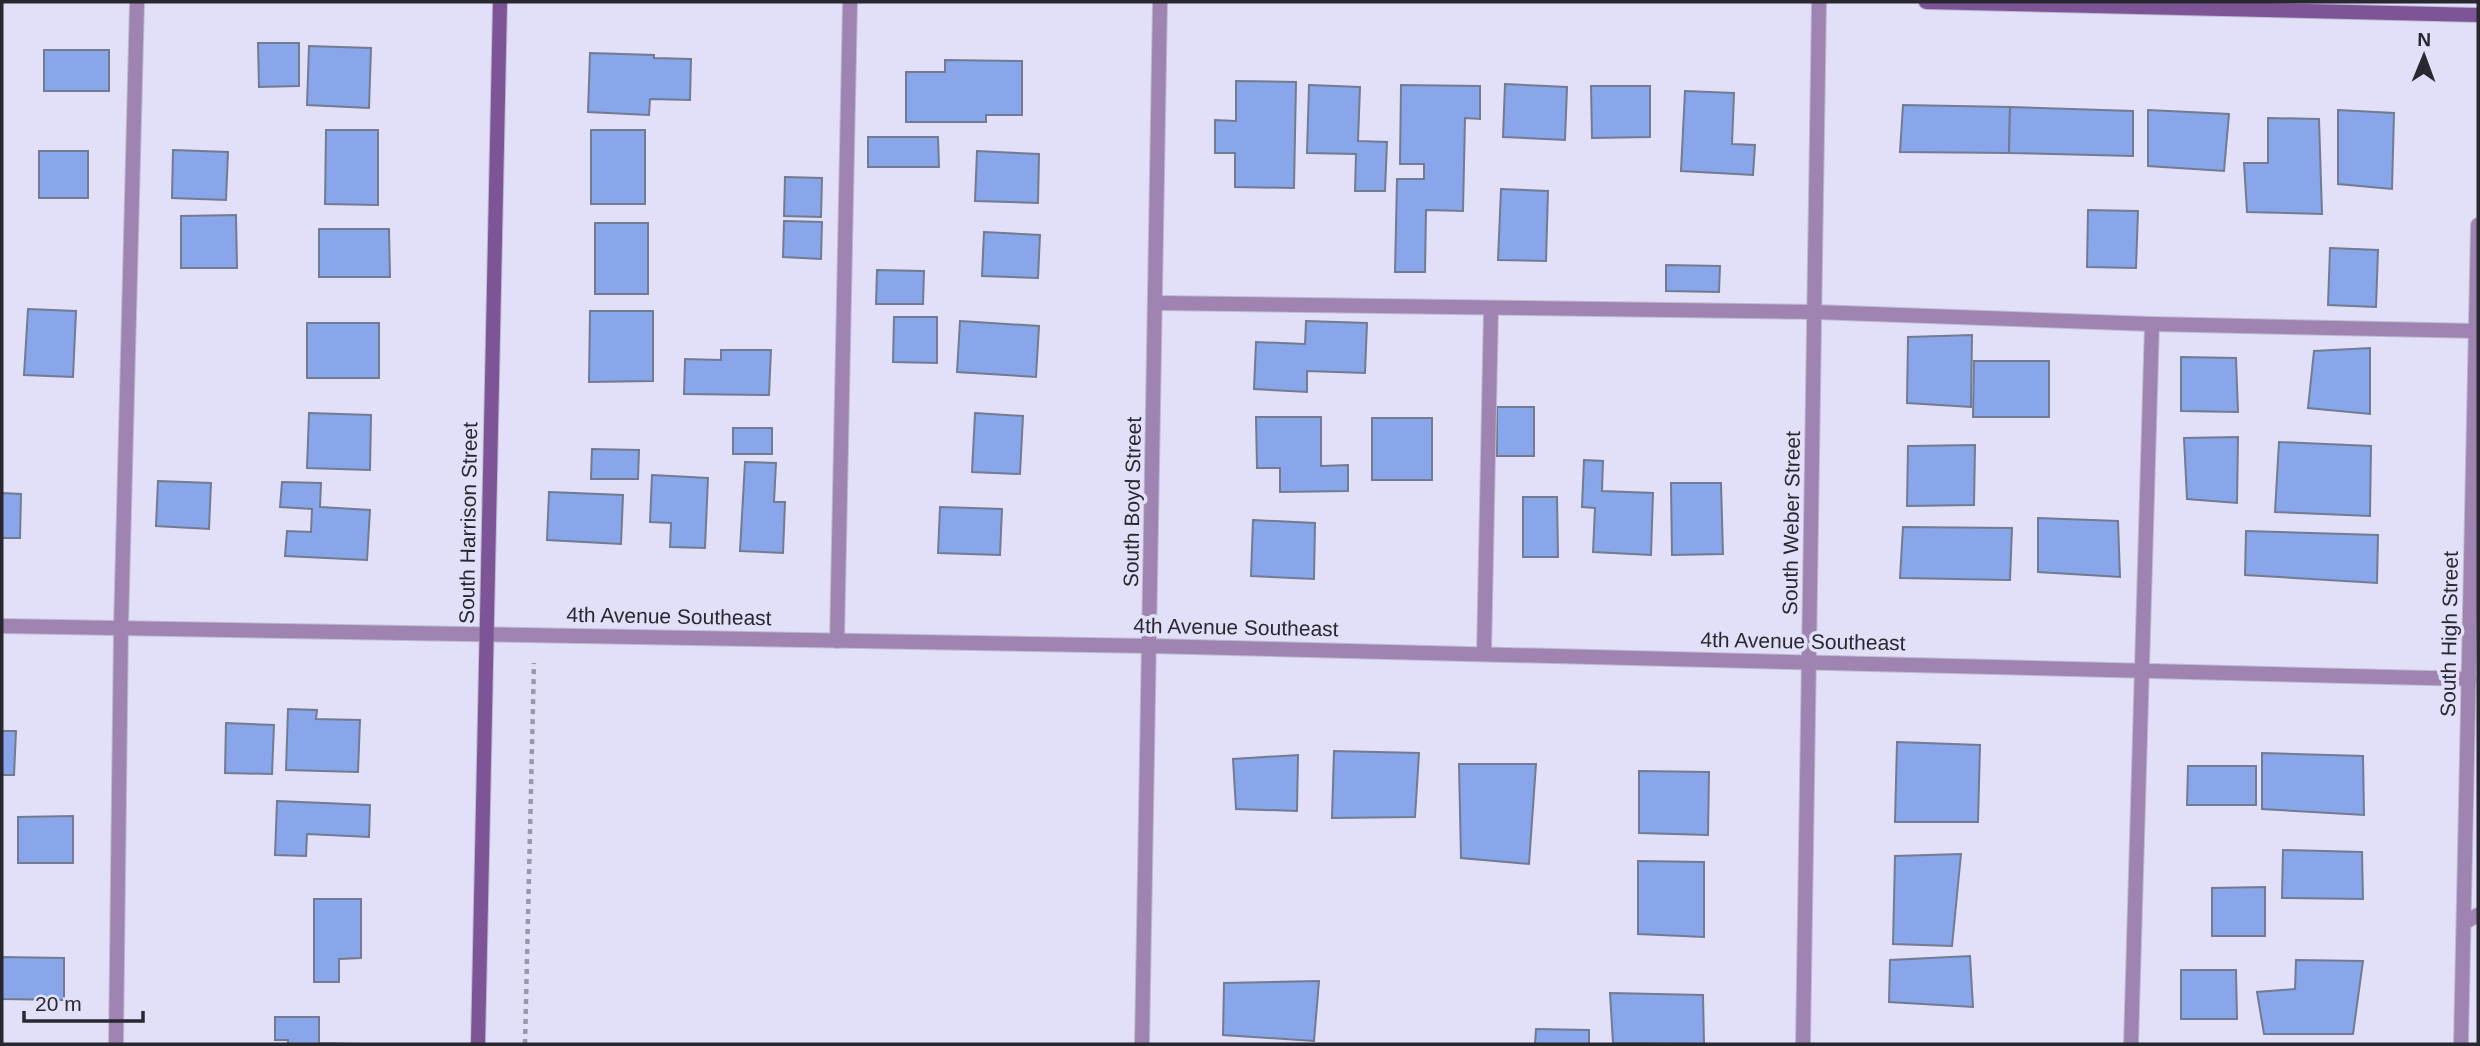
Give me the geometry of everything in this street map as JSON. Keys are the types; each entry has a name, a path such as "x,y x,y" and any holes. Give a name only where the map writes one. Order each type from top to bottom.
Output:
{"street":[{"path":"116,1044 121,627 137,2"},
{"name":"South Harrison Street","path":"478,1044 500,2"},
{"path":"837,641 850,2"},
{"name":"South Boyd Street","path":"1142,1044 1157,303 1160,2"},
{"name":"South Weber Street","path":"1802,1044 1819,2"},
{"path":"1926,2 2350,7 2478,15"},
{"name":"South High Street","path":"2461,1044 2471,919 2469,679 2478,225"},
{"path":"1157,303 1815,312 2152,324 2477,331"},
{"path":"1484,654 1491,309"},
{"path":"2131,1044 2152,324"},
{"name":"4th Avenue Southeast","path":"2,626 1150,646 2469,679"}],"path":[{"path":"525,1044 534,634"}],"building":[{"path":"258,43 299,43 299,86 259,87"},
{"path":"309,46 371,48 369,108 307,105"},
{"path":"44,50 109,50 109,91 44,91"},
{"path":"590,53 691,59 690,100 650,99 649,115 588,112"},
{"path":"945,60 1022,61 1022,115 986,115 986,122 906,122 906,72 945,72"},
{"path":"1236,81 1296,82 1294,188 1235,187 1235,153 1215,153 1215,120 1236,121"},
{"path":"1505,84 1567,87 1565,140 1503,137"},
{"path":"1309,85 1360,87 1358,141 1387,142 1385,191 1355,191 1356,154 1307,153"},
{"path":"1401,85 1480,86 1480,119 1465,118 1463,211 1426,210 1425,272 1395,272 1397,179 1424,179 1424,164 1400,164"},
{"path":"1591,86 1650,86 1650,137 1592,138"},
{"path":"1685,91 1734,93 1732,144 1755,145 1753,175 1681,171"},
{"path":"1903,105 2010,107 2009,153 1900,152"},
{"path":"2010,107 2133,111 2133,156 2009,153"},
{"path":"2148,110 2229,114 2224,171 2148,166"},
{"path":"2338,110 2394,113 2392,189 2338,184"},
{"path":"2268,118 2319,119 2322,214 2247,212 2244,163 2268,163"},
{"path":"326,130 378,130 378,205 325,204"},
{"path":"591,130 645,130 645,204 591,204"},
{"path":"868,137 938,137 939,167 868,167"},
{"path":"173,150 228,152 226,200 172,198"},
{"path":"39,151 88,151 88,198 39,198"},
{"path":"977,151 1039,154 1038,203 975,201"},
{"path":"785,177 822,178 821,217 784,216"},
{"path":"1501,189 1548,191 1546,261 1498,260"},
{"path":"2088,210 2138,211 2136,268 2087,267"},
{"path":"236,215 237,268 181,268 181,216"},
{"path":"784,221 822,222 821,259 783,257"},
{"path":"595,223 648,223 648,294 595,294"},
{"path":"319,229 389,229 390,277 319,277"},
{"path":"984,232 1040,235 1038,278 982,276"},
{"path":"2330,248 2378,250 2376,307 2328,305"},
{"path":"1666,265 1720,266 1719,292 1666,291"},
{"path":"877,270 924,271 923,304 876,304"},
{"path":"28,309 76,311 73,377 24,375"},
{"path":"590,311 653,311 653,381 589,382"},
{"path":"894,317 937,317 937,363 893,362"},
{"path":"960,321 1039,326 1036,377 957,372"},
{"path":"1306,321 1367,323 1365,373 1307,371 1307,392 1254,389 1256,342 1305,344"},
{"path":"307,323 379,323 379,378 307,378"},
{"path":"1972,335 1971,407 1907,403 1908,337"},
{"path":"2370,348 2370,414 2308,408 2314,351"},
{"path":"721,350 771,350 769,395 684,394 685,359 721,360"},
{"path":"2181,357 2236,358 2238,412 2181,411"},
{"path":"1974,361 2049,361 2049,417 1973,417"},
{"path":"1497,407 1534,407 1534,456 1497,456"},
{"path":"309,413 371,415 370,470 307,468"},
{"path":"975,413 1023,416 1020,474 972,472"},
{"path":"1256,417 1321,417 1321,466 1348,465 1348,491 1280,492 1280,468 1257,468"},
{"path":"1372,418 1432,418 1432,480 1372,480"},
{"path":"733,428 772,428 772,454 733,454"},
{"path":"2238,437 2237,503 2187,499 2184,438"},
{"path":"2279,442 2371,446 2370,516 2275,512"},
{"path":"1975,445 1974,505 1907,506 1908,446"},
{"path":"592,449 639,450 638,479 591,479"},
{"path":"1584,460 1603,461 1602,491 1653,493 1651,555 1593,552 1595,508 1582,507"},
{"path":"745,462 776,463 774,502 785,502 783,553 740,551"},
{"path":"652,475 708,478 705,548 670,547 671,523 650,522"},
{"path":"158,481 211,483 209,529 156,526"},
{"path":"282,482 321,483 320,507 370,510 367,560 285,556 287,531 311,532 312,509 280,507"},
{"path":"1671,483 1721,483 1723,554 1672,555"},
{"path":"549,492 623,495 621,544 547,540"},
{"path":"2,493 21,494 20,538 2,538"},
{"path":"1523,497 1557,497 1558,557 1523,557"},
{"path":"940,507 1002,509 1000,555 938,553"},
{"path":"2038,518 2118,521 2120,577 2038,572"},
{"path":"1253,520 1315,523 1314,579 1251,576"},
{"path":"1903,527 2012,528 2010,580 1900,578"},
{"path":"2246,531 2378,535 2377,583 2245,575"},
{"path":"288,709 317,710 316,719 360,720 358,772 286,770"},
{"path":"226,723 274,725 272,774 225,773"},
{"path":"2,731 16,731 14,775 2,775"},
{"path":"1897,742 1980,745 1978,822 1895,822"},
{"path":"1334,751 1419,753 1415,817 1332,818"},
{"path":"2262,753 2363,756 2364,815 2262,809"},
{"path":"1298,755 1297,811 1236,809 1233,759"},
{"path":"1459,764 1536,764 1529,864 1461,858"},
{"path":"2188,766 2256,766 2256,805 2187,805"},
{"path":"1639,771 1709,772 1708,835 1639,833"},
{"path":"277,801 370,805 369,837 307,834 306,856 275,855"},
{"path":"73,816 73,863 18,863 18,817"},
{"path":"2283,850 2362,852 2363,899 2282,898"},
{"path":"1961,854 1952,946 1893,944 1895,856"},
{"path":"1638,861 1704,862 1704,937 1638,934"},
{"path":"2265,887 2265,936 2212,936 2212,888"},
{"path":"314,899 361,899 361,958 339,959 339,982 314,982"},
{"path":"1970,956 1973,1007 1889,1002 1890,960"},
{"path":"2,957 64,958 64,1000 2,999"},
{"path":"2296,960 2363,961 2353,1034 2264,1034 2257,992 2295,989"},
{"path":"2181,970 2236,970 2237,1019 2181,1019"},
{"path":"1319,981 1314,1041 1223,1035 1224,983"},
{"path":"1610,993 1703,995 1704,1044 1613,1043"},
{"path":"275,1017 319,1017 319,1043 359,1044 288,1044 288,1040 275,1040"},
{"path":"1536,1029 1589,1030 1589,1044 1535,1044"}]}
